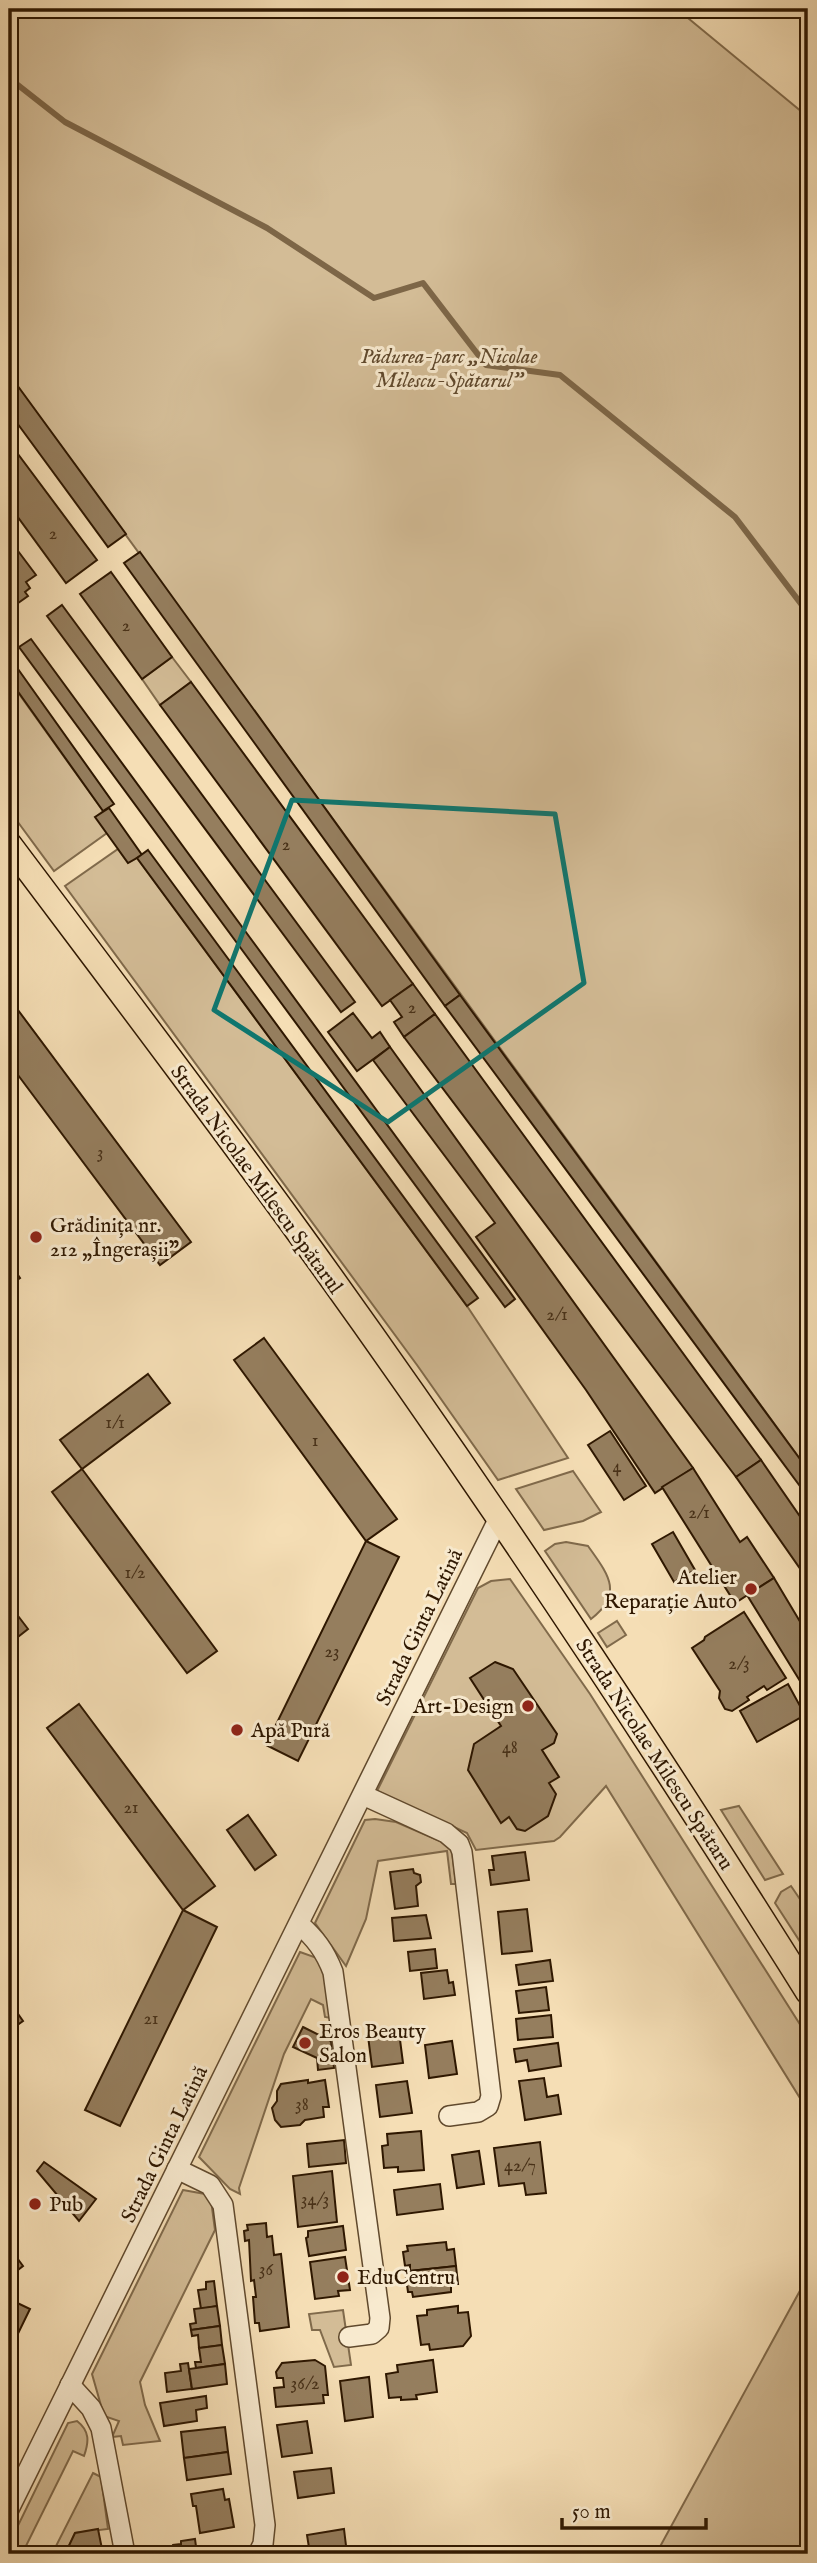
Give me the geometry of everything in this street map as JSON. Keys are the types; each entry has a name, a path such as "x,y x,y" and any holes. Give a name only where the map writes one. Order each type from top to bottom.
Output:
{"main road":[{"name":"Strada Nicolae Milescu Spătarul","path":"9,844 299,1233 499,1518"},
{"name":"Strada Nicolae Milescu Spătaru","path":"499,1518 610,1682 808,1992"}],"street":[{"name":"Strada Ginta Latină","path":"9,2509 499,1518"},
{"path":"363,1795 446,1833 459,1844 462,1852 491,2096 488,2106 478,2112 449,2116"},
{"path":"299,1924 315,1938 328,1957 333,1972 380,2319 379,2328 372,2334 349,2337"},
{"path":"177,2169 210,2185 222,2205 265,2525 263,2544 258,2554"},
{"path":"70,2385 91,2408 101,2427 125,2554"}],"highlighted area":[{"path":"292,800 555,814 584,983 388,1122 214,1010"}],"green space":[{"name":"Pădurea-parc „Nicolae Milescu-Spătarul”","path":"9,9 677,9 808,117 808,1470 9,375"},
{"path":"172,657 191,682 160,705 142,679"},
{"path":"9,680 103,811 96,817 107,833 54,871 9,810"},
{"path":"118,849 128,863 137,858 467,1306 568,1458 498,1480 417,1365 65,886"},
{"path":"573,1471 601,1512 583,1521 544,1530 516,1489"},
{"path":"566,1542 588,1546 609,1583 608,1600 591,1619 545,1551 555,1544"},
{"path":"510,1579 590,1694 808,2037 808,2111 606,1786 554,1841 476,1850 467,1833 377,1791 478,1588 491,1581"},
{"path":"617,1621 626,1635 607,1647 598,1633"},
{"path":"739,1806 783,1874 765,1880 721,1810"},
{"path":"365,1820 396,1822 449,1845 456,1884 451,1884 447,1851 378,1861 366,1919 346,1966 315,1923"},
{"path":"791,1886 808,1911 808,1954 775,1903 781,1892"},
{"path":"300,1952 317,1958 323,1964 331,2018 325,2017 323,2005 311,1999 284,2054 239,2188 240,2194 230,2189 199,2157"},
{"path":"183,2190 205,2194 211,2200 215,2230 140,2382 145,2405 160,2441 123,2445 121,2436 112,2437 119,2421 104,2416 92,2374"},
{"path":"808,2276 808,2554 656,2554"},
{"path":"343,2310 351,2365 334,2367 320,2330 312,2330 309,2314"},
{"path":"77,2421 87,2437 84,2456 73,2451 22,2554 9,2554 9,2544 68,2423"},
{"path":"93,2473 101,2477 108,2529 75,2533 65,2554 52,2554"}],"building":[{"path":"9,374 126,534 108,547 9,412"},
{"path":"9,442 97,560 66,583 9,505"},
{"path":"9,539 36,575 26,582 30,588 25,592 28,596 11,608 9,608"},
{"path":"140,552 460,995 445,1006 124,563"},
{"path":"111,572 172,657 142,679 80,594"},
{"path":"62,605 355,1002 341,1012 47,616"},
{"path":"31,639 515,1299 505,1307 19,647"},
{"path":"13,662 114,804 103,811 9,679 9,665"},
{"path":"191,682 413,984 382,1006 160,705"},
{"path":"109,808 142,855 128,863 95,817"},
{"path":"148,850 478,1298 467,1306 137,858"},
{"path":"413,984 435,1014 404,1037 394,1022 402,1017 390,1000"},
{"path":"460,995 808,1470 808,1497 445,1006"},
{"path":"9,998 191,1242 160,1265 9,1063"},
{"path":"353,1013 372,1038 380,1032 390,1047 357,1071 328,1032"},
{"path":"435,1014 761,1460 736,1477 404,1037"},
{"path":"390,1047 693,1468 655,1493 586,1390 476,1237 495,1223 373,1060"},
{"path":"9,1262 20,1278 9,1286"},
{"path":"264,1338 397,1519 366,1541 234,1360"},
{"path":"148,1374 170,1403 82,1469 60,1440"},
{"path":"610,1431 646,1486 624,1500 588,1445"},
{"path":"761,1460 808,1528 808,1580 736,1477"},
{"path":"693,1468 740,1542 747,1537 774,1578 735,1603 662,1487"},
{"path":"82,1469 217,1651 187,1673 52,1492"},
{"path":"673,1532 695,1570 674,1582 652,1544"},
{"path":"366,1541 399,1557 298,1761 266,1745"},
{"path":"774,1578 808,1635 808,1694 747,1595"},
{"path":"12,1608 28,1629 9,1644 9,1610"},
{"path":"744,1612 786,1678 767,1690 764,1686 732,1711 725,1709 719,1698 720,1691 692,1648"},
{"path":"495,1662 513,1669 557,1734 554,1743 542,1750 559,1777 549,1783 556,1794 548,1816 525,1831 517,1829 509,1817 501,1823 468,1770 474,1744 501,1726 470,1678"},
{"path":"788,1684 805,1715 757,1742 740,1711"},
{"path":"79,1704 215,1886 183,1910 47,1728"},
{"path":"248,1815 276,1855 255,1870 227,1830"},
{"path":"525,1852 529,1880 491,1885 489,1870 494,1870 492,1856"},
{"path":"413,1869 414,1873 420,1875 421,1882 416,1886 418,1906 395,1909 390,1872"},
{"path":"527,1909 532,1951 502,1954 498,1912"},
{"path":"183,1910 217,1927 120,2126 85,2110"},
{"path":"426,1915 431,1938 394,1941 392,1918"},
{"path":"435,1949 437,1968 410,1971 408,1952"},
{"path":"550,1960 553,1981 519,1985 516,1965"},
{"path":"447,1970 455,1995 424,1999 421,1973"},
{"path":"546,1987 549,2010 519,2013 516,1991"},
{"path":"9,2001 23,2021 9,2031"},
{"path":"551,2015 553,2037 518,2040 516,2019"},
{"path":"303,2027 331,2041 334,2068 318,2070 317,2058 293,2047"},
{"path":"399,2032 403,2063 372,2067 368,2036"},
{"path":"452,2041 457,2074 429,2078 425,2045"},
{"path":"558,2043 561,2066 529,2071 527,2060 516,2062 514,2049"},
{"path":"544,2078 547,2097 558,2095 561,2114 525,2120 519,2081"},
{"path":"308,2080 308,2083 325,2080 329,2107 323,2107 324,2117 305,2120 300,2125 281,2127 275,2120 272,2108 277,2101 277,2091 281,2084"},
{"path":"407,2081 412,2113 380,2117 376,2085"},
{"path":"421,2131 424,2170 398,2172 398,2167 384,2168 382,2146 388,2145 387,2134"},
{"path":"344,2140 346,2163 309,2167 307,2144"},
{"path":"540,2142 546,2193 526,2195 524,2183 499,2186 494,2148"},
{"path":"479,2151 484,2184 457,2188 452,2155"},
{"path":"44,2162 96,2199 79,2221 37,2171"},
{"path":"332,2171 337,2222 298,2227 293,2176"},
{"path":"440,2184 443,2209 397,2215 394,2190"},
{"path":"266,2223 267,2237 272,2236 274,2255 281,2254 289,2327 260,2331 259,2323 255,2323 254,2280 251,2281 249,2240 245,2241 244,2231 248,2230 247,2225"},
{"path":"343,2226 346,2250 309,2256 306,2238 308,2231"},
{"path":"446,2242 447,2250 454,2249 456,2266 410,2271 410,2265 405,2266 403,2252 408,2251 407,2246"},
{"path":"9,2247 23,2266 9,2277"},
{"path":"345,2257 350,2290 338,2291 339,2296 315,2299 310,2262"},
{"path":"456,2266 458,2284 451,2284 451,2292 413,2297 412,2292 408,2292 406,2278 411,2278 410,2271"},
{"path":"214,2281 217,2306 201,2309 198,2290 206,2289 206,2282"},
{"path":"9,2299 30,2309 9,2352"},
{"path":"217,2306 220,2326 191,2330 190,2324 196,2323 194,2309"},
{"path":"458,2306 458,2313 468,2312 471,2336 463,2346 430,2350 429,2344 421,2345 417,2316 427,2315 427,2310"},
{"path":"220,2326 222,2345 199,2348 198,2335 192,2336 191,2330"},
{"path":"222,2345 225,2364 196,2368 195,2362 201,2362 199,2348"},
{"path":"315,2360 325,2366 328,2395 323,2395 324,2403 276,2407 274,2388 284,2387 283,2378 277,2378 276,2372 282,2363"},
{"path":"433,2360 437,2392 416,2395 417,2399 389,2398 386,2374 398,2372 397,2365"},
{"path":"188,2363 192,2389 167,2392 165,2373 181,2371 180,2364"},
{"path":"225,2364 227,2384 192,2389 189,2369"},
{"path":"369,2377 373,2417 345,2421 340,2381"},
{"path":"206,2396 207,2408 196,2410 197,2421 164,2426 160,2403"},
{"path":"307,2421 312,2453 282,2457 277,2425"},
{"path":"225,2427 228,2452 184,2458 181,2432"},
{"path":"228,2452 231,2474 187,2480 184,2458"},
{"path":"331,2468 334,2493 298,2498 294,2472"},
{"path":"223,2489 225,2500 229,2499 234,2527 200,2533 196,2506 193,2506 191,2494"},
{"path":"98,2529 103,2554 65,2554 75,2533"},
{"path":"344,2529 347,2554 310,2554 307,2535"},
{"path":"195,2539 197,2554 168,2554 173,2545"}],"waterway":[{"path":"9,78 65,122 267,228 374,298 423,283 486,365 560,375 735,517 808,613"}],"place":[{"name":"Grădinița nr. 212 „Îngerașii”","path":"36,1237"},
{"name":"Atelier Reparație Auto","path":"751,1589"},
{"name":"Art-Design","path":"528,1706"},
{"name":"Apă Pură","path":"237,1730"},
{"name":"Eros Beauty Salon","path":"305,2043"},
{"name":"Pub","path":"35,2204"},
{"name":"EduCentru","path":"343,2277"}]}
